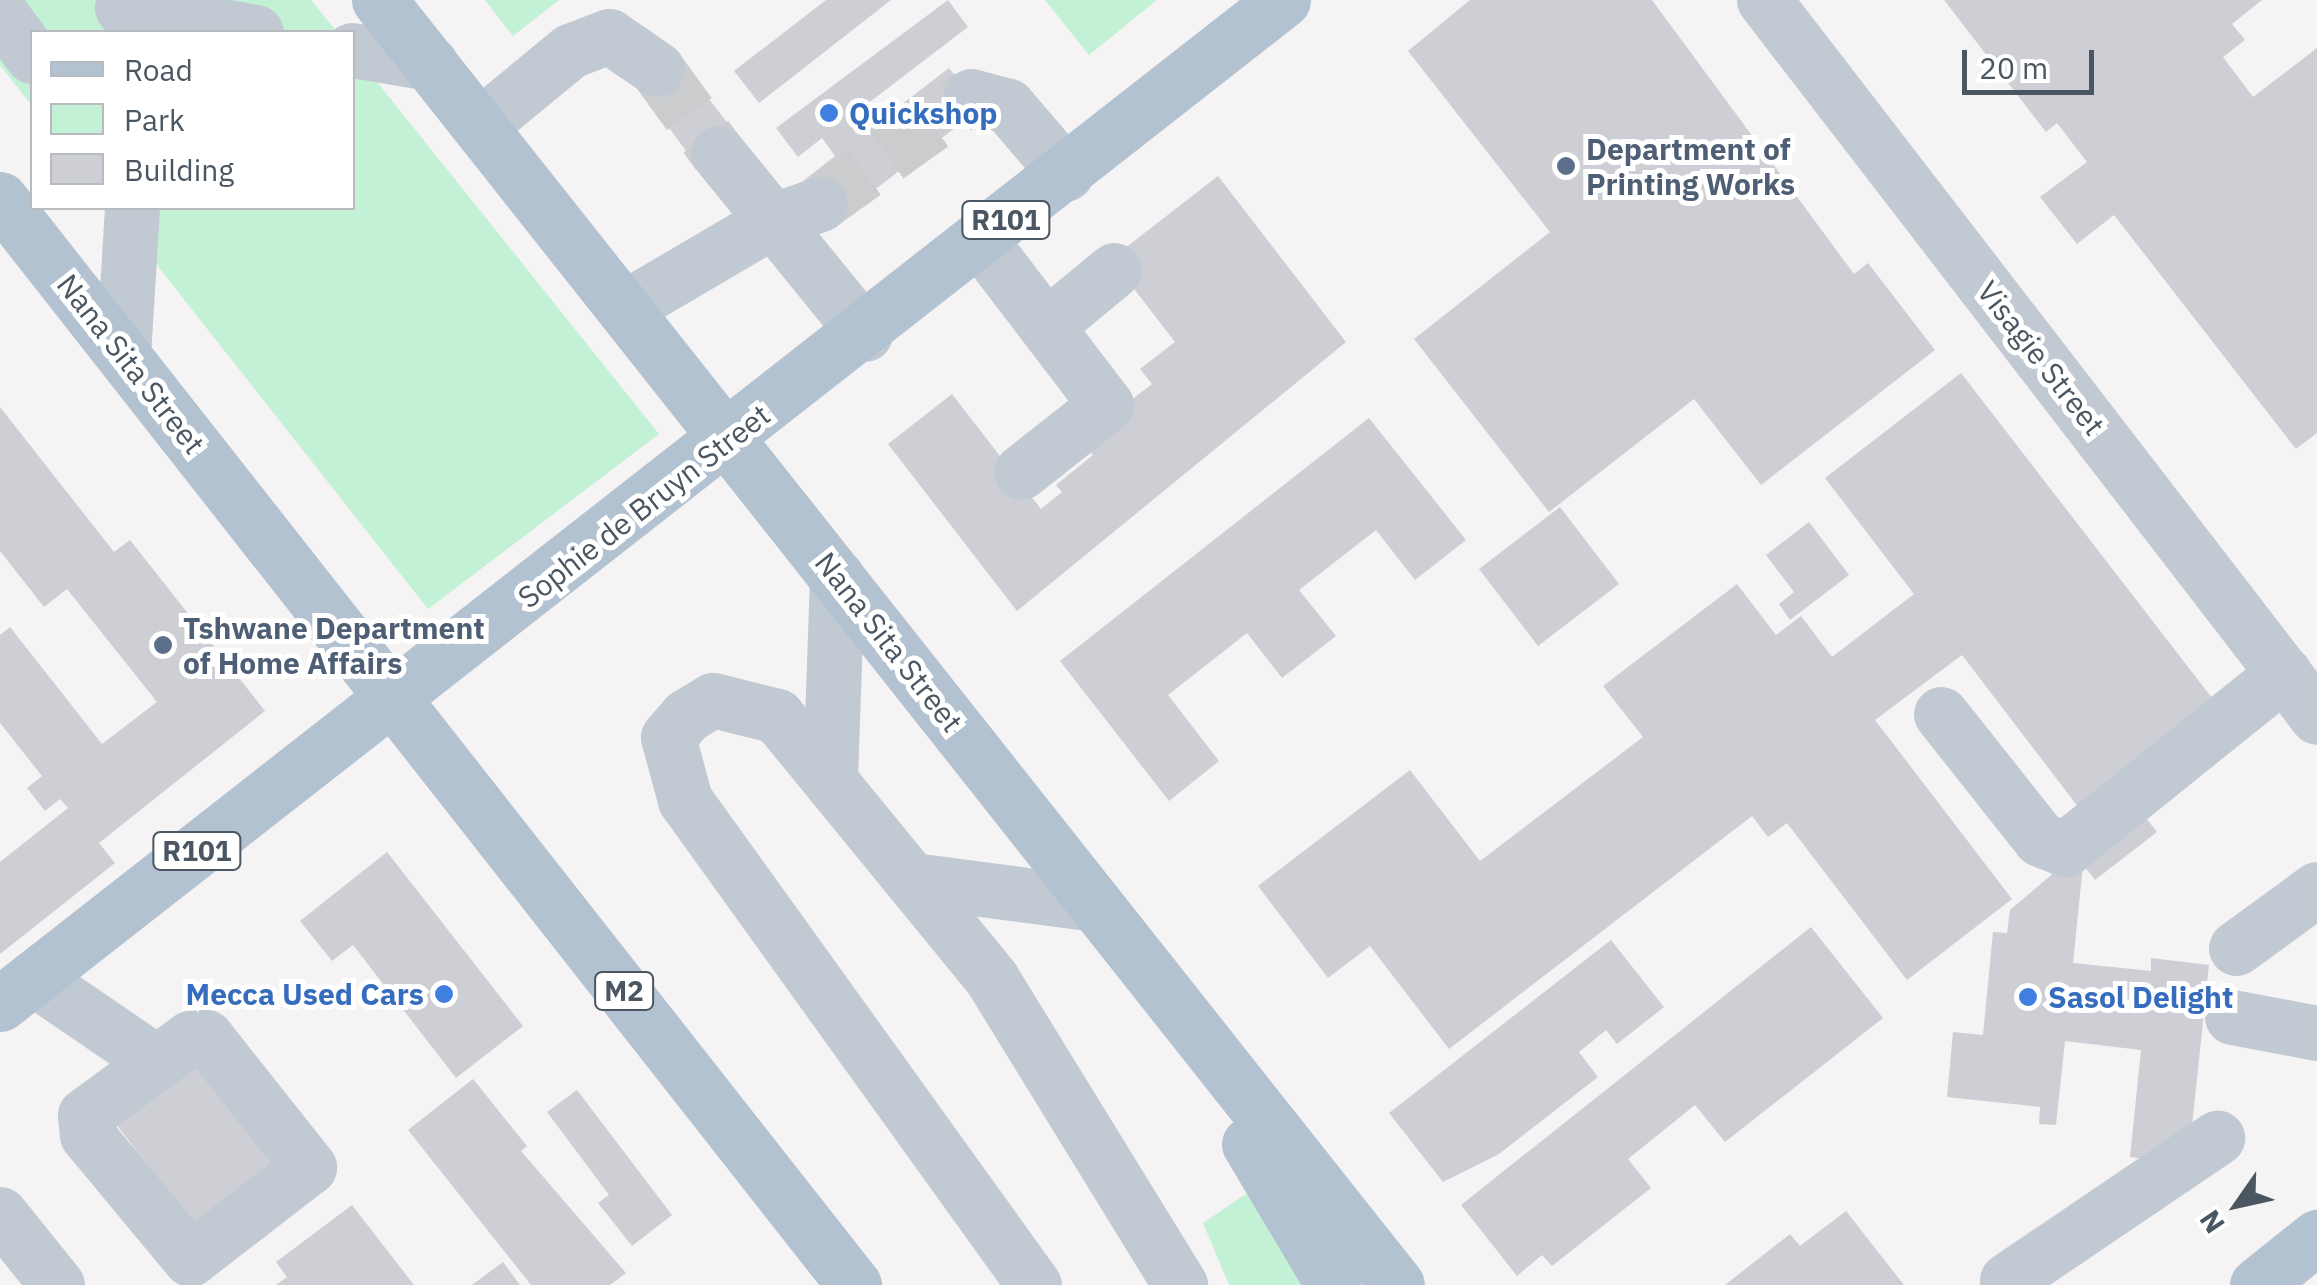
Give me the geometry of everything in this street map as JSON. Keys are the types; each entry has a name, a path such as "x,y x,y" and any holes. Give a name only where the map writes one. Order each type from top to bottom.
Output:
{"main road":[{"name":"Nana Sita Street","path":"379,0 1397,1285"},
{"name":"Sophie de Bruyn Street","path":"17,991 730,441 1283,0"},
{"name":"Nana Sita Street","path":"0,199 854,1285"},
{"path":"1156,981 1333,1285"}],"street":[{"name":"Visagie Street","path":"1764,0 2317,717"},
{"path":"0,13 30,53"},
{"path":"124,20 239,21"},
{"path":"479,126 570,51 609,36 657,69"},
{"path":"355,50 430,63"},
{"path":"971,96 1008,106 1066,174"},
{"path":"718,153 796,213 865,334"},
{"path":"123,355 132,210"},
{"path":"624,308 796,213"},
{"path":"980,240 1050,324 1106,405 1021,472"},
{"path":"1050,324 1114,270"},
{"path":"830,778 837,577"},
{"path":"1941,714 2040,839 2065,849 2284,673"},
{"path":"1034,1285 686,800 668,737 714,700 746,702 777,716 992,979 1179,1283"},
{"path":"913,880 1096,904"},
{"path":"2236,948 2317,889"},
{"path":"17,991 156,1062"},
{"path":"2232,1017 2317,1033"},
{"path":"2007,1280 2216,1138"},
{"path":"0,1214 57,1285"}],"green space":[{"path":"0,0 311,0 335,30 30,30 30,103 0,65"},
{"path":"485,0 559,0 513,36"},
{"path":"1045,0 1157,0 1089,55"},
{"path":"355,54 659,434 428,609 114,210 355,210"},
{"path":"1252,1190 1311,1285 1229,1285 1203,1223"}],"building":[{"path":"826,0 891,0 759,103 734,71"},
{"path":"948,0 968,27 854,114 867,131 949,68 981,108 834,221 803,181 835,156 822,138 798,157 776,128"},
{"path":"1470,0 1652,0 1854,274 1868,263 1935,350 1761,485 1694,399 1549,512 1414,339 1550,232 1408,51"},
{"path":"1944,0 2262,0 2232,24 2245,40 2223,57 2253,97 2317,48 2317,433 2296,449 2114,215 2077,244 2040,197 2087,162 2057,123 2046,132"},
{"path":"675,55 739,138 699,168 636,84"},
{"path":"1218,176 1346,342 1017,611 888,444 952,394 1041,509 1062,492 1056,485 1093,455 1080,439 1152,384 1140,369 1175,342 1111,259"},
{"path":"1961,373 2219,707 2082,812 1962,655 1875,720 2012,899 1907,980 1787,823 1768,837 1752,816 1449,1049 1370,946 1328,978 1258,886 1410,770 1480,861 1643,737 1603,686 1737,584 1776,635 1801,616 1832,657 1914,594 1825,478"},
{"path":"0,407 114,552 130,540 265,711 99,843 115,863 0,954 0,862 68,808 60,799 45,811 27,788 42,776 0,723 0,635 10,627 102,744 157,702 67,589 44,607 0,551"},
{"path":"1369,418 1466,540 1415,580 1376,530 1299,590 1336,636 1282,678 1247,633 1168,695 1219,761 1169,801 1060,661"},
{"path":"1560,507 1619,584 1538,646 1479,569"},
{"path":"1809,522 1849,575 1790,620 1779,604 1794,592 1766,555"},
{"path":"2135,804 2157,832 2095,880 2083,865 2073,963 2151,971 2151,958 2209,965 2188,1164 2130,1157 2141,1050 2065,1041 2056,1125 2039,1124 2040,1107 1947,1097 1953,1032 1983,1035 1993,932 2007,933 2010,910"},
{"name":"Mecca Used Cars","path":"387,852 523,1026 456,1078 353,945 332,961 300,921"},
{"path":"1811,927 1883,1018 1725,1142 1695,1105 1628,1159 1651,1188 1552,1266 1542,1255 1517,1276 1461,1205"},
{"path":"1611,940 1664,1007 1617,1044 1606,1030 1579,1052 1598,1077 1499,1154 1443,1182 1389,1113"},
{"path":"204,1058 284,1163 196,1229 116,1124"},
{"path":"473,1079 527,1146 521,1151 626,1273 610,1285 531,1285 408,1130"},
{"path":"577,1090 672,1215 632,1246 598,1203 609,1195 547,1112"},
{"path":"352,1205 414,1285 276,1285 287,1277 276,1262"},
{"path":"1846,1211 1904,1285 1725,1285 1790,1234 1800,1246"},
{"path":"503,1262 520,1285 472,1285"}],"tunnel":[{"path":"657,69 718,153"},
{"path":"820,204 971,96"}],"place":[{"name":"Quickshop","path":"829,113"},
{"name":"Department of Printing Works","path":"1566,166"},
{"name":"Tshwane Department of Home Affairs","path":"163,645"},
{"name":"Mecca Used Cars","path":"444,994"},
{"name":"Sasol Delight","path":"2028,997"}]}
